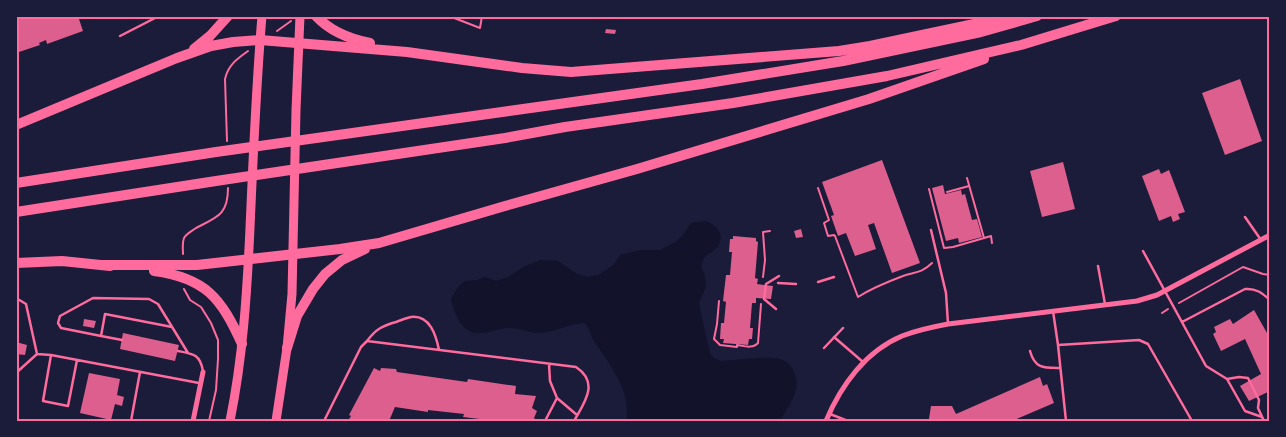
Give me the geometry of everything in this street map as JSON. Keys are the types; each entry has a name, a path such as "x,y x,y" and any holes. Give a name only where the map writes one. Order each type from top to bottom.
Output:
{"highway":[{"path":"187,54 210,36 228,16"},
{"path":"316,16 333,30 349,38 408,52"},
{"path":"16,125 187,54 233,42 300,43 408,52 522,68 571,72 839,51 1012,16"},
{"path":"16,183 216,152 702,84 843,61 981,32 1037,16"},
{"path":"16,212 505,138 565,126 734,103 878,78 1021,45 1116,16"},
{"path":"103,265 197,265 379,243 637,169 869,99 1057,34"},
{"path":"288,348 297,316 313,288 325,274 342,260 379,243"},
{"path":"16,262 62,262 103,265 169,273 186,278 210,292 219,302 242,344"}],"main road":[{"path":"230,421 242,344 248,259 257,43 262,16"},
{"path":"276,421 288,348 292,294 296,110 300,43 299,16"}],"street":[{"path":"826,421 844,387 864,363 872,354 901,336 917,330 948,324 1137,301 1157,295 1270,235"},
{"path":"193,421 203,372"}],"lane":[{"path":"120,36 159,16"},
{"path":"1245,217 1260,240"},
{"path":"931,230 946,293 948,324"},
{"path":"1143,251 1206,366 1228,379 1245,411 1262,416"},
{"path":"1098,266 1105,305"},
{"path":"776,309 764,299 766,284 779,276"},
{"path":"818,282 834,277"},
{"path":"778,283 796,284"},
{"path":"1182,322 1245,289 1252,288 1258,290 1270,300"},
{"path":"16,298 26,304 37,354"},
{"path":"122,340 61,328 58,322 60,316 93,298 149,299 158,304 188,353"},
{"path":"1053,311 1066,421"},
{"path":"101,336 105,314 172,327"},
{"path":"324,421 361,347 375,330 410,317 418,317 433,328 439,350"},
{"path":"824,348 843,328"},
{"path":"834,337 864,363"},
{"path":"367,340 576,367 582,371 586,378 589,390 588,396 574,421"},
{"path":"1058,345 1139,340 1148,344 1192,421"},
{"path":"178,351 195,356 201,361 203,372"},
{"path":"1030,351 1036,364 1044,368 1060,368"},
{"path":"16,373 37,354 52,355 201,384"},
{"path":"52,355 43,401 68,406 78,360"},
{"path":"549,364 550,381 557,398 577,415"},
{"path":"131,421 140,372"},
{"path":"1228,379 1248,378 1259,400 1258,408 1264,421"},
{"path":"545,421 557,398"},
{"path":"829,413 848,421"}],"path":[{"path":"276,32 299,16"},
{"path":"341,16 351,18 356,16"},
{"path":"448,16 480,28 482,16"},
{"path":"227,131 226,71 236,59 257,43"},
{"path":"967,178 984,238"},
{"path":"947,192 969,186"},
{"path":"818,188 829,220 824,223 828,236 835,236 858,296 904,276 925,270 932,264"},
{"path":"929,189 944,248 991,236 992,243"},
{"path":"184,260 185,236 219,216 225,209"},
{"path":"763,280 765,260 763,232 770,231"},
{"path":"1183,300 1243,267 1270,275"},
{"path":"184,288 190,300 201,307 212,323 218,340 216,390 209,421"},
{"path":"719,301 714,339 720,345 737,347 737,345 752,347 758,343 762,303"}],"shaded area":[{"path":"706,221 717,228 721,239 717,247 704,258 701,266 705,276 706,287 699,303 710,353 714,358 721,361 770,358 787,362 796,377 796,390 780,421 627,421 626,401 621,385 584,323 539,333 512,328 474,333 468,331 460,322 451,299 458,287 465,281 485,277 496,281 541,260 558,261 577,274 587,277 598,275 614,264 620,255 640,250 660,250 675,242 683,235 691,223"}],"building":[{"path":"16,16 78,16 83,31 47,44 46,40 39,43 40,45 16,53"},
{"path":"606,29 616,30 615,34 605,33"},
{"path":"1240,79 1262,141 1225,155 1202,93"},
{"path":"882,160 920,263 892,273 874,223 868,225 876,249 855,256 846,233 838,236 831,216 834,215 822,182"},
{"path":"1063,162 1075,209 1042,217 1030,171"},
{"path":"1159,169 1161,174 1169,170 1185,212 1178,214 1180,219 1173,222 1171,216 1159,221 1142,176"},
{"path":"943,185 945,194 961,190 962,195 965,194 972,220 977,219 982,237 959,243 958,238 946,241 932,188"},
{"path":"801,229 803,237 796,238 794,231"},
{"path":"733,236 756,238 758,242 755,278 758,279 757,284 773,286 771,299 756,298 756,303 752,303 750,328 753,328 752,339 749,339 748,345 723,343 724,339 720,339 721,323 724,323 726,302 723,301 726,275 730,275 732,252 729,252 730,239 733,239"},
{"path":"1254,310 1267,333 1270,332 1270,391 1249,401 1240,386 1261,374 1245,339 1221,351 1213,334 1216,332 1214,327 1230,319 1233,324"},
{"path":"84,319 96,321 94,328 83,326"},
{"path":"123,333 179,345 175,361 120,349"},
{"path":"16,342 27,345 25,355 16,354"},
{"path":"374,368 380,371 381,368 396,369 397,372 467,382 468,379 516,386 515,394 536,396 532,408 537,411 534,418 537,421 496,421 463,417 464,414 428,410 428,412 395,407 389,421 348,421 351,416 349,415"},
{"path":"89,373 120,379 117,395 124,397 122,406 115,404 111,420 80,413"},
{"path":"1040,377 1043,386 1047,384 1054,403 1012,421 933,421 929,419 931,406 952,406 956,414"}]}
